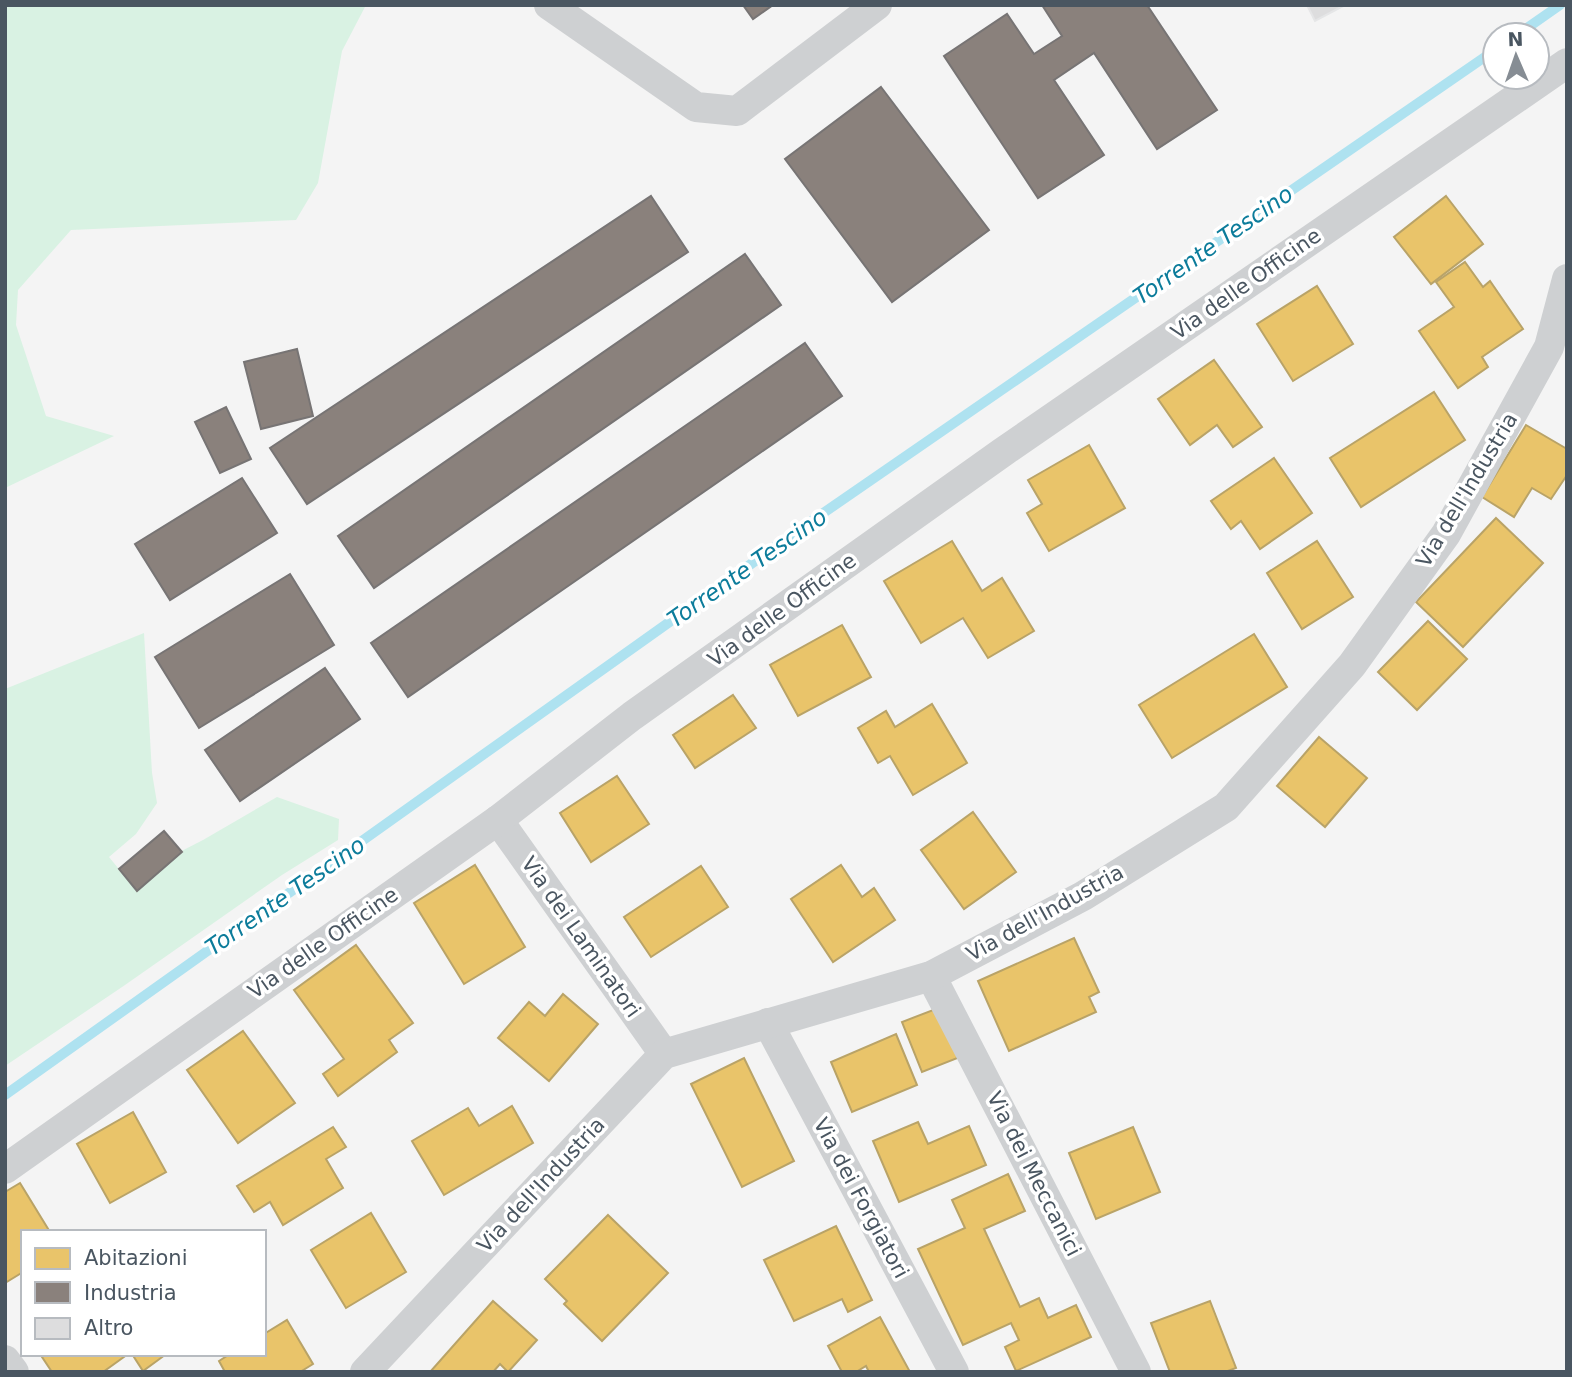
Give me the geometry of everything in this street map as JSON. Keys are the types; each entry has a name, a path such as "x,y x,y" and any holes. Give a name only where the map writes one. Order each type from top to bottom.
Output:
{"street":[{"path":"549,5 696,107 737,111 877,5"},
{"name":"Via delle Officine","path":"5,1169 498,820 632,716 981,468 1567,63"},
{"name":"Via dell'Industria","path":"365,1372 664,1054 931,975 1083,896 1226,807 1352,665 1446,534 1549,347 1567,279"},
{"name":"Via dei Laminatori","path":"498,820 664,1054"},
{"name":"Via dei Meccanici","path":"931,975 1136,1372"},
{"name":"Via dei Forgiatori","path":"768,1023 954,1372"},
{"path":"5,1360 14,1372"}],"green space":[{"path":"5,5 366,5 342,51 318,183 296,220 71,230 18,290 16,325 46,416 114,436 5,488"},
{"path":"144,633 152,773 157,803 136,834 109,857 127,879 203,840 277,797 339,819 338,840 282,875 5,1066 5,689"}],"building: Abitazioni":[{"path":"1446,196 1483,244 1431,284 1394,237"},
{"path":"1465,262 1483,287 1490,281 1523,329 1482,357 1488,367 1458,388 1419,331 1454,307 1436,282"},
{"path":"1317,286 1353,344 1293,381 1257,324"},
{"path":"1214,360 1262,427 1233,447 1217,425 1190,445 1158,399"},
{"path":"1434,392 1465,440 1361,507 1330,458"},
{"path":"1526,425 1567,449 1567,475 1551,499 1532,488 1514,517 1482,497"},
{"path":"1089,445 1125,508 1049,551 1027,513 1042,504 1028,480"},
{"path":"1274,458 1312,513 1260,549 1241,521 1231,529 1211,501"},
{"path":"1496,518 1543,563 1463,647 1416,602"},
{"path":"952,541 982,591 1002,578 1034,631 988,658 963,618 921,643 884,581"},
{"path":"1317,541 1353,597 1302,629 1267,573"},
{"path":"1428,621 1467,659 1417,710 1378,672"},
{"path":"842,625 871,677 798,716 770,665"},
{"path":"1254,634 1287,687 1172,758 1139,705"},
{"path":"733,695 756,728 695,768 673,735"},
{"path":"932,704 967,763 913,795 890,756 878,763 858,728 886,711 895,727"},
{"path":"1319,737 1367,778 1325,827 1277,786"},
{"path":"617,776 649,824 591,862 560,813"},
{"path":"973,812 1016,872 964,909 921,850"},
{"path":"475,865 525,947 464,984 414,903"},
{"path":"841,865 862,897 874,888 895,920 833,962 791,899"},
{"path":"701,866 728,907 651,957 624,917"},
{"path":"1074,938 1099,992 1089,997 1096,1012 1009,1051 978,981"},
{"path":"356,945 413,1023 389,1040 397,1052 338,1096 323,1074 344,1059 294,990"},
{"path":"563,994 598,1024 549,1081 498,1038 529,1002 545,1016"},
{"path":"941,1007 960,1057 922,1072 902,1022"},
{"path":"243,1031 295,1103 238,1143 187,1070"},
{"path":"896,1034 917,1085 852,1112 831,1062"},
{"path":"744,1058 794,1161 742,1187 691,1084"},
{"path":"512,1106 533,1143 444,1195 412,1141 468,1108 479,1126"},
{"path":"133,1112 166,1172 110,1203 77,1144"},
{"path":"918,1122 928,1144 969,1126 986,1165 899,1202 873,1141"},
{"path":"333,1127 346,1147 326,1159 343,1188 283,1225 270,1202 254,1212 237,1186"},
{"path":"1133,1127 1160,1192 1096,1219 1069,1153"},
{"path":"1008,1174 1025,1211 984,1229 1020,1307 1039,1298 1048,1318 1076,1305 1091,1337 1016,1371 1005,1347 1019,1340 1011,1323 963,1345 918,1249 965,1228 952,1200"},
{"path":"20,1183 49,1230 21,1230 21,1273 5,1283 5,1192"},
{"path":"371,1213 406,1272 346,1308 311,1250"},
{"path":"608,1215 668,1273 602,1341 564,1304 567,1301 545,1279"},
{"path":"836,1226 872,1300 848,1312 842,1299 794,1321 764,1260"},
{"path":"493,1301 537,1340 508,1372 500,1364 493,1372 430,1372"},
{"path":"1210,1301 1236,1368 1225,1372 1170,1372 1151,1323"},
{"path":"880,1317 910,1372 869,1372 866,1366 856,1372 842,1372 828,1346"},
{"path":"287,1320 313,1364 300,1372 225,1372 219,1361 227,1356 266,1356 266,1333"},
{"path":"41,1356 125,1356 103,1372 52,1372"},
{"path":"133,1356 164,1356 143,1371"}],"building: Industria":[{"path":"743,5 773,5 753,19"},
{"path":"1042,5 1147,5 1217,110 1157,149 1094,53 1054,80 1104,155 1038,198 944,56 1007,14 1034,54 1062,36"},
{"path":"881,87 989,230 892,302 785,159"},
{"path":"651,196 688,252 307,504 270,448"},
{"path":"745,254 781,305 374,588 338,536"},
{"path":"805,343 842,396 408,697 371,643"},
{"path":"297,349 313,416 261,429 244,362"},
{"path":"226,407 251,459 220,473 195,422"},
{"path":"242,478 277,533 170,600 135,544"},
{"path":"290,574 334,645 199,728 155,657"},
{"path":"325,668 360,719 240,801 205,750"},
{"path":"164,831 182,852 137,891 119,869"}],"building: Altro":[{"path":"1307,5 1345,5 1315,21"}],"waterway":[{"name":"Torrente Tescino","path":"1537,21 1560,5"},
{"name":"Torrente Tescino","path":"5,1095 803,527 1481,60"}]}
